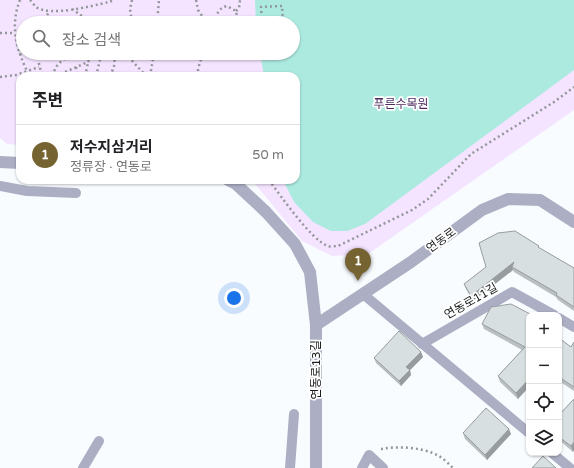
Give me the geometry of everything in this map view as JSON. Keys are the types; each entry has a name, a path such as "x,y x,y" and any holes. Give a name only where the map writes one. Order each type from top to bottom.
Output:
{"street":[{"path":"0,162 16,163"},
{"name":"연동로13길","path":"236,184 266,212 295,244 310,272 316,325 316,468"},
{"name":"연동로","path":"316,325 411,262 482,210 508,199 540,200 574,222"}],"lane":[{"path":"0,186 27,191 76,193"},
{"name":"연동로11길","path":"422,344 512,292 549,312"},
{"path":"363,294 526,431"},
{"path":"562,320 574,327"},
{"path":"290,468 294,414"},
{"path":"83,468 100,441"},
{"path":"362,468 369,455 383,468"},
{"path":"556,456 570,468"}],"path":[{"path":"16,40 14,33 15,17 20,0"},
{"path":"30,0 37,8 50,11 72,9 114,0"},
{"path":"131,16 130,9 132,0"},
{"path":"158,16 160,0"},
{"path":"196,0 198,10 202,16"},
{"path":"237,16 236,11 239,8 240,0"},
{"path":"217,16 221,8 227,6 236,11"},
{"path":"262,16 261,7 282,6 283,16"},
{"path":"72,9 82,16"},
{"path":"46,16 50,11"},
{"path":"0,33 14,33"},
{"path":"22,60 27,71"},
{"path":"38,60 39,67 42,72"},
{"path":"54,72 57,65 62,60"},
{"path":"97,72 100,60"},
{"path":"112,72 114,60"},
{"path":"132,60 142,72"},
{"path":"151,72 153,60"},
{"path":"198,72 201,60"},
{"path":"67,72 88,62"},
{"path":"86,72 88,62"},
{"path":"24,72 39,67"},
{"path":"76,67 77,72"},
{"path":"0,77 16,74"},
{"path":"272,184 294,214 310,232 328,246 338,246 412,210 428,200 470,154 554,102 574,87"},
{"path":"369,455 382,449 394,447 423,450 436,454 453,468"}],"green space":[{"name":"푸른수목원","path":"0,0 574,0 574,110 368,254 332,256 302,241 255,184 300,184 300,72 16,72 16,145 7,144 0,138"}],"shaded area":[{"name":"푸른수목원","path":"255,0 574,0 574,70 365,224 347,231 331,231 313,222 294,202 285,184 300,184 300,72 263,72 261,60 300,60 300,16 256,16"}],"building":[{"path":"515,231 539,246 538,247 574,268 574,307 556,295 557,293 512,267 514,262 471,296 464,284 486,267 479,243 498,233"},
{"path":"511,304 526,312 526,382 516,393 498,376 525,347 482,324 491,307"},
{"path":"399,331 421,352 406,367 410,370 399,381 374,358"},
{"path":"562,340 571,347 574,342 574,387 562,379"},
{"path":"574,399 574,442 571,446 562,439 562,412"},
{"path":"486,408 509,429 485,455 463,433"},
{"path":"543,456 556,468 532,468"}],"place":[{"name":"저수지삼거리","path":"358,281"}]}
